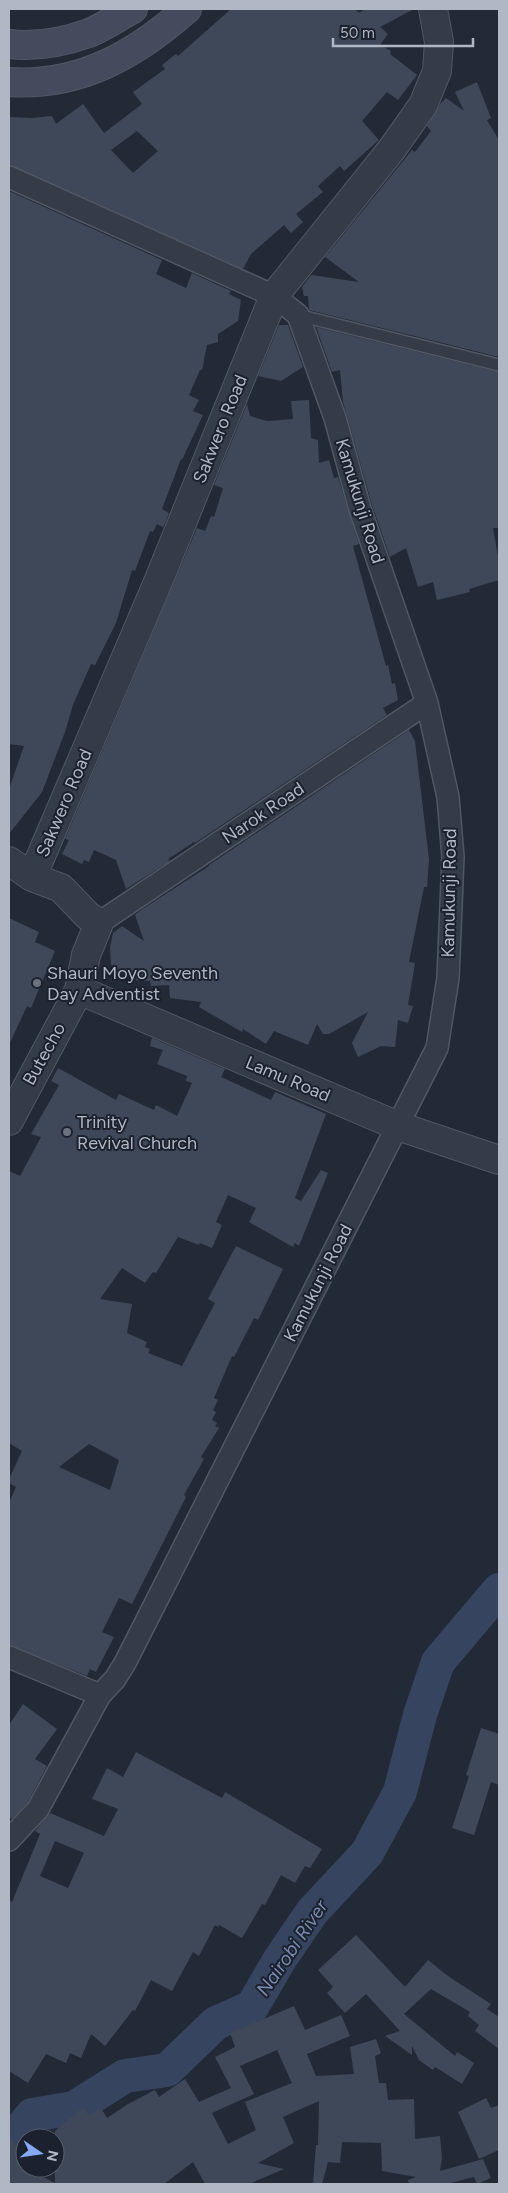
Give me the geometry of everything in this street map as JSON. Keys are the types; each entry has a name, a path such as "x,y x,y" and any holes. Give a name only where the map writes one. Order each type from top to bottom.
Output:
{"main road":[{"path":"9,44 58,42 90,33 133,9"},
{"path":"9,82 62,80 95,69 138,46 168,26 187,9"}],"street":[{"name":"Sakwero Road","path":"32,877 158,582 274,296 392,149 424,105 437,71 439,42 433,9"},
{"path":"9,177 274,296 298,315"},
{"name":"Kamukunji Road","path":"9,1840 38,1809 100,1695 116,1679 437,1048 448,978 453,857 448,797 427,703 360,509 335,418 298,315"},
{"name":"Narok Road","path":"99,923 427,703"},
{"path":"9,861 32,877 61,888 88,916 99,923"},
{"name":"Butecho","path":"9,1121 16,1088 79,990 86,955 99,923"},
{"name":"Lamu Road","path":"79,990 398,1126 499,1160"},
{"path":"9,1657 100,1695"}],"lane":[{"path":"298,315 499,365"}],"building":[{"path":"231,9 355,9 359,13 365,9 414,9 380,27 388,34 380,45 391,51 390,54 417,75 398,100 387,92 362,121 379,140 344,171 340,166 318,186 323,192 296,214 303,222 291,233 284,225 251,254 243,269 9,165 9,117 31,118 52,116 56,124 83,104 104,133 142,104 133,92 165,69 162,65 176,54 178,56","holes":["137,131 158,151 133,173 111,150"]},
{"path":"477,82 491,118 487,120 499,140 499,357 309,310 308,296 304,296 302,287 311,275 359,282 325,257 412,150 415,152 431,131 427,126 440,104 446,98 464,111 455,92"},
{"path":"9,191 162,260 156,274 186,288 192,273 231,291 229,294 241,300 238,321 218,334 218,342 207,345 202,370 200,370 189,395 199,400 193,411 203,415 181,459 162,509 169,513 166,521 163,527 157,524 153,532 150,531 135,571 132,570 116,623 95,665 91,664 73,705 65,732 42,792 9,834 9,789 24,746 9,744"},
{"path":"279,325 288,325 303,367 281,381 258,376"},
{"path":"316,327 499,372 499,528 493,528 499,562 499,580 469,589 470,592 437,600 433,582 418,587 406,548 390,557 372,505 343,402 340,370 332,372"},
{"path":"309,400 311,438 318,440 319,463 329,460 334,478 338,477 359,544 353,546 386,666 388,665 392,684 395,683 398,700 383,708 387,715 168,859 170,861 126,889 116,860 94,850 89,862 84,860 82,864 62,854 69,840 65,839 197,528 205,531 211,516 214,517 223,488 214,485 247,404 250,416 267,421 293,419 291,401"},
{"path":"409,730 415,741 429,859 427,887 424,887 409,962 415,963 408,1005 413,1006 408,1023 398,1020 395,1047 381,1046 358,1057 352,1043 368,1012 329,1034 323,1034 317,1024 308,1045 274,1031 266,1044 243,1029 242,1032 199,1007 201,1002 170,998 169,985 151,986 150,981 135,980 136,977 116,972 117,965 111,965 110,947 113,933 122,926 144,941 135,915 141,910"},
{"path":"9,918 39,932 35,942 55,951 31,1008 27,1006 9,1045"},
{"path":"152,1038 225,1069 221,1077 271,1100 275,1092 326,1114 295,1198 301,1201 321,1170 328,1173 299,1246 295,1243 293,1247 249,1222 256,1208 228,1195 216,1222 222,1225 212,1248 178,1237 156,1273 153,1272 145,1283 122,1268 100,1299 132,1304 127,1333 147,1342 145,1347 150,1349 148,1353 182,1366 215,1303 208,1299 236,1246 283,1269 258,1320 254,1318 234,1357 232,1356 214,1398 218,1400 213,1410 216,1412 212,1420 217,1423 215,1426 219,1428 201,1457 204,1459 184,1495 186,1497 132,1604 119,1598 102,1632 114,1637 96,1672 90,1669 87,1676 9,1645 9,1503 16,1487 9,1483 9,1479 22,1451 9,1443 9,1171 20,1176 41,1137 31,1134 59,1085 51,1081 58,1068 116,1100 119,1094 154,1110 156,1105 177,1116 192,1083 186,1081 187,1076 157,1064 163,1050 150,1046","holes":["89,1444 119,1460 110,1490 59,1467"]},
{"path":"23,1704 57,1729 35,1759 47,1766 28,1802 12,1819 9,1817 9,1725"},
{"path":"481,1728 499,1734 499,1785 491,1782 474,1835 452,1828 469,1776 466,1775"},
{"path":"136,1752 222,1798 225,1792 322,1849 310,1868 305,1866 295,1883 281,1875 265,1905 262,1904 242,1938 219,1925 218,1927 215,1925 199,1956 193,1952 172,1991 151,1980 135,2011 133,2010 105,2046 91,2034 81,2058 70,2053 66,2063 46,2054 28,2083 9,2071 9,1900 12,1902 40,1834 35,1831 50,1813 104,1836 118,1809 92,1799 107,1768 123,1777","holes":["55,1841 84,1853 68,1888 40,1876"]},
{"path":"356,1935 405,1987 428,1960 448,1976 491,2004 487,2009 499,2017 499,2049 475,2031 479,2025 468,2016 470,2012 431,1989 404,2014 455,2056 457,2052 474,2063 462,2084 435,2067 433,2070 419,2060 412,2046 412,2055 385,2036 400,2031 366,1994 345,2013 327,1993 333,1987 318,1970"},
{"path":"294,2006 305,2030 341,2015 350,2036 307,2054 316,2076 354,2074 350,2047 376,2039 381,2053 375,2056 379,2083 386,2083 388,2100 414,2099 415,2139 440,2136 442,2158 440,2171 483,2159 491,2178 477,2184 474,2177 446,2184 409,2184 408,2180 416,2177 382,2171 381,2143 342,2142 340,2163 328,2162 322,2184 313,2184 316,2145 318,2145 319,2101 283,2117 294,2143 258,2163 284,2169 249,2184 205,2184 193,2162 164,2184 9,2184 9,2137 15,2143 15,2178 45,2178 55,2183 55,2178 65,2178 65,2128 58,2128 83,2107 89,2116 101,2108 107,2118 128,2104 155,2090 159,2097 185,2079 199,2102 231,2088 215,2057 235,2047 230,2033","holes":["277,2050 292,2083 245,2102 256,2130 228,2144 212,2113 254,2094 240,2066"]},
{"path":"486,2098 491,2108 499,2105 499,2150 479,2159 458,2112"}],"waterway":[{"name":"Nairobi River","path":"9,2143 32,2115 74,2108 125,2076 167,2070 216,2023 252,2007 280,1959 312,1912 367,1853 400,1792 420,1715 438,1662 499,1590"}],"place":[{"name":"Shauri Moyo Seventh Day Adventist","path":"37,983"},
{"name":"Trinity Revival Church","path":"67,1132"}]}
